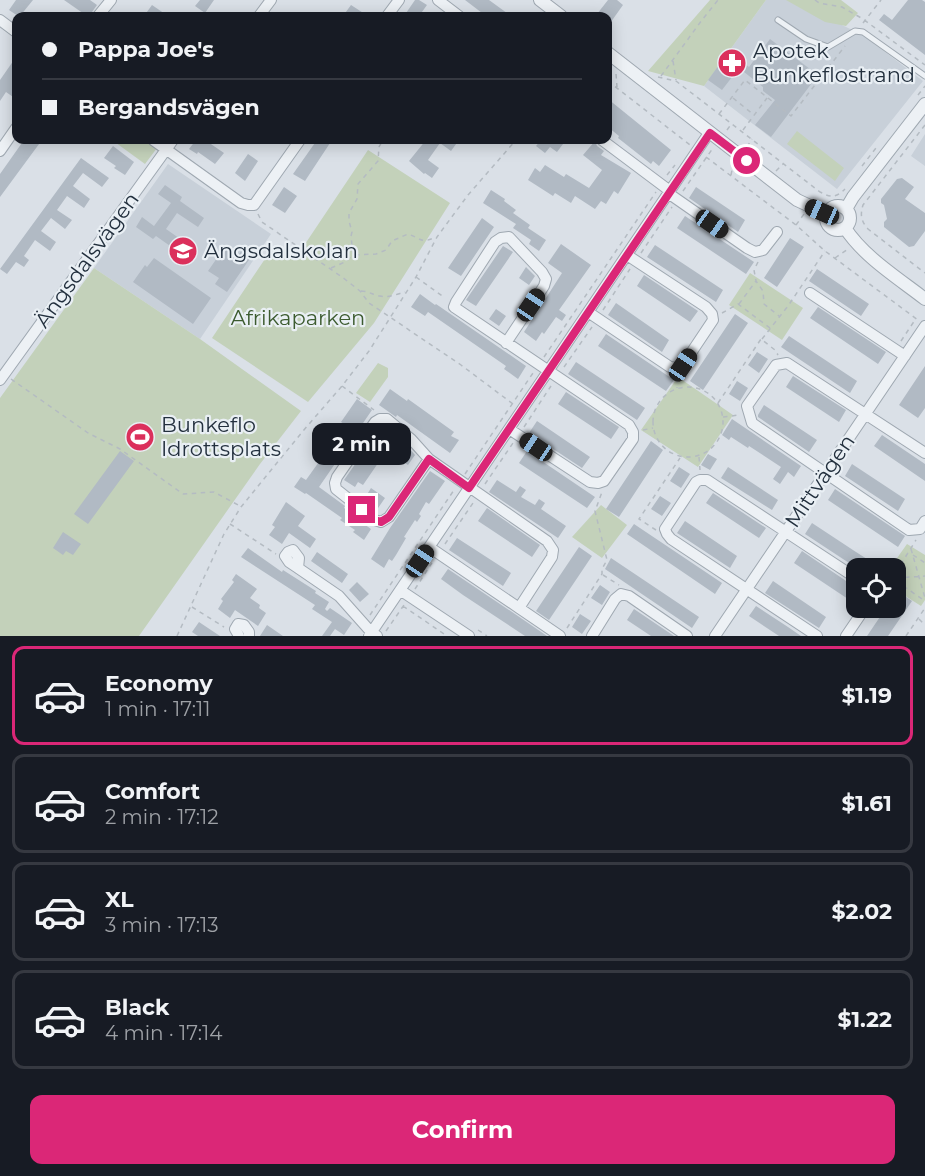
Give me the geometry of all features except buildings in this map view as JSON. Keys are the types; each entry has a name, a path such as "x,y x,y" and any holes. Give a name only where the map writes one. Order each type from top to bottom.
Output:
{"street":[{"path":"101,12 111,0"},
{"path":"438,0 454,12"},
{"path":"540,0 556,12"},
{"path":"612,56 797,200 827,214"},
{"path":"846,209 922,99"},
{"path":"294,565 339,596 370,632 400,590 434,550 469,488 514,432 548,371 593,315 632,258 669,192 710,133"},
{"path":"0,151 12,134"},
{"path":"170,144 241,203 248,205 254,205 297,144"},
{"name":"Ängsdalsvägen","path":"2,377 170,144"},
{"path":"607,144 747,248 755,252 763,250 777,232"},
{"path":"838,206 846,209 850,219 849,224 841,230 831,228 827,214 830,210 838,206"},
{"path":"845,228 866,252 925,299"},
{"path":"506,343 544,286 546,279 509,237 501,238 495,243 454,307 506,343 629,425 633,432 633,439 604,481 598,483 590,482 514,432"},
{"path":"593,315 670,367 677,368 683,365 712,320 712,314 706,307 632,258"},
{"path":"810,293 905,356"},
{"name":"Mittvägen","path":"715,636 925,325"},
{"path":"922,525 909,530 752,423 747,406 776,365 788,363 925,453"},
{"path":"429,459 389,517 381,522 375,520 336,489 337,477 375,422 380,418 387,419 411,439 429,459 547,542 553,550 552,557 519,608"},
{"path":"817,636 671,539 665,529 696,482 707,480 846,571"},
{"path":"434,550 519,608 563,632"},
{"path":"400,590 469,636"},
{"path":"592,636 615,599 621,594 629,596 687,636"},
{"path":"846,636 858,618"}],"lane":[{"path":"778,20 806,39 828,47 855,31 863,32 925,76"}],"path":[{"path":"652,88 718,0"},
{"path":"719,114 745,80 791,116 881,0"},
{"path":"673,60 676,81"},
{"path":"616,72 617,89"},
{"path":"660,77 676,81 820,192 829,197 839,195 846,187"},
{"path":"922,99 925,86"},
{"path":"732,98 754,115"},
{"path":"742,131 767,98"},
{"path":"925,125 863,205 861,214 863,224 868,229 925,273"},
{"path":"746,148 752,139"},
{"path":"353,255 349,213 357,199 358,184 378,161 381,144"},
{"path":"177,636 224,534 241,507 369,351 416,277 437,237 468,195 513,144"},
{"path":"858,172 879,145"},
{"path":"370,632 469,488 514,432 548,371 669,192 706,157"},
{"path":"410,596 513,404 548,371 593,315 632,258 669,192 678,160"},
{"path":"731,176 733,163"},
{"path":"254,205 262,222 360,291 369,303 461,365 513,404"},
{"path":"796,225 825,250 925,325"},
{"path":"330,269 345,262 353,255 376,254 386,250 392,241 408,234 421,241 437,237"},
{"path":"763,250 754,270 756,281 763,291 764,304 779,317"},
{"path":"717,404 825,250"},
{"path":"416,277 454,307"},
{"path":"712,314 723,313 738,304 756,281"},
{"path":"360,291 390,297 407,291"},
{"path":"738,304 770,328"},
{"path":"761,339 775,350 783,364"},
{"path":"2,377 88,433 120,449 183,494 214,492 241,507"},
{"path":"342,386 387,419"},
{"path":"689,387 710,395 717,404 722,417 721,433 712,447 699,456 690,458 668,452 658,441 653,428 653,415 658,404 666,395 677,389 689,387"},
{"path":"722,417 750,414"},
{"path":"699,456 700,480"},
{"path":"665,529 657,531 639,519 681,457"},
{"path":"563,632 602,574 602,568 608,560 595,511 604,481"},
{"path":"230,524 294,565"},
{"path":"905,558 922,525"},
{"path":"910,549 925,600"},
{"path":"912,555 925,563"},
{"path":"602,574 621,585 621,594"},
{"path":"906,578 925,576"},
{"path":"906,587 925,600"},
{"path":"191,606 242,636"},
{"path":"383,636 403,606 447,636"},
{"path":"906,636 925,608"},
{"path":"918,619 925,625"}],"shaded area":[{"path":"766,0 789,0 863,35 923,81 837,189 704,86"},
{"path":"925,134 925,166 911,156"},
{"name":"Ängsdalskolan","path":"168,164 271,234 200,339 94,268"}],"green space":[{"path":"710,0 766,0 704,86 648,71"},
{"path":"786,0 841,0 858,13 846,26 825,22"},
{"path":"797,131 844,168 835,181 787,144"},
{"path":"118,144 150,144 157,148 145,164"},
{"name":"Afrikaparken","path":"368,150 450,203 374,323 308,402 212,338 273,247 297,256"},
{"name":"Bunkeflo Idrottsplats","path":"94,268 200,339 301,411 260,464 139,636 0,636 0,398"},
{"path":"750,273 803,308 782,340 729,305"},
{"path":"378,363 388,368 388,377 370,402 356,393"},
{"path":"678,377 733,415 698,467 641,430"},
{"path":"601,505 627,525 602,558 572,537"},
{"path":"907,544 925,555 925,600 921,606 906,596 906,558 897,558"}],"place":[{"name":"Apotek Bunkeflostrand","path":"732,63"},
{"name":"Ängsdalskolan","path":"183,251"},
{"name":"Bunkeflo Idrottsplats","path":"140,437"}],"route":[{"path":"362,510 381,522 389,517 429,459 469,488 710,133 747,161"}]}
